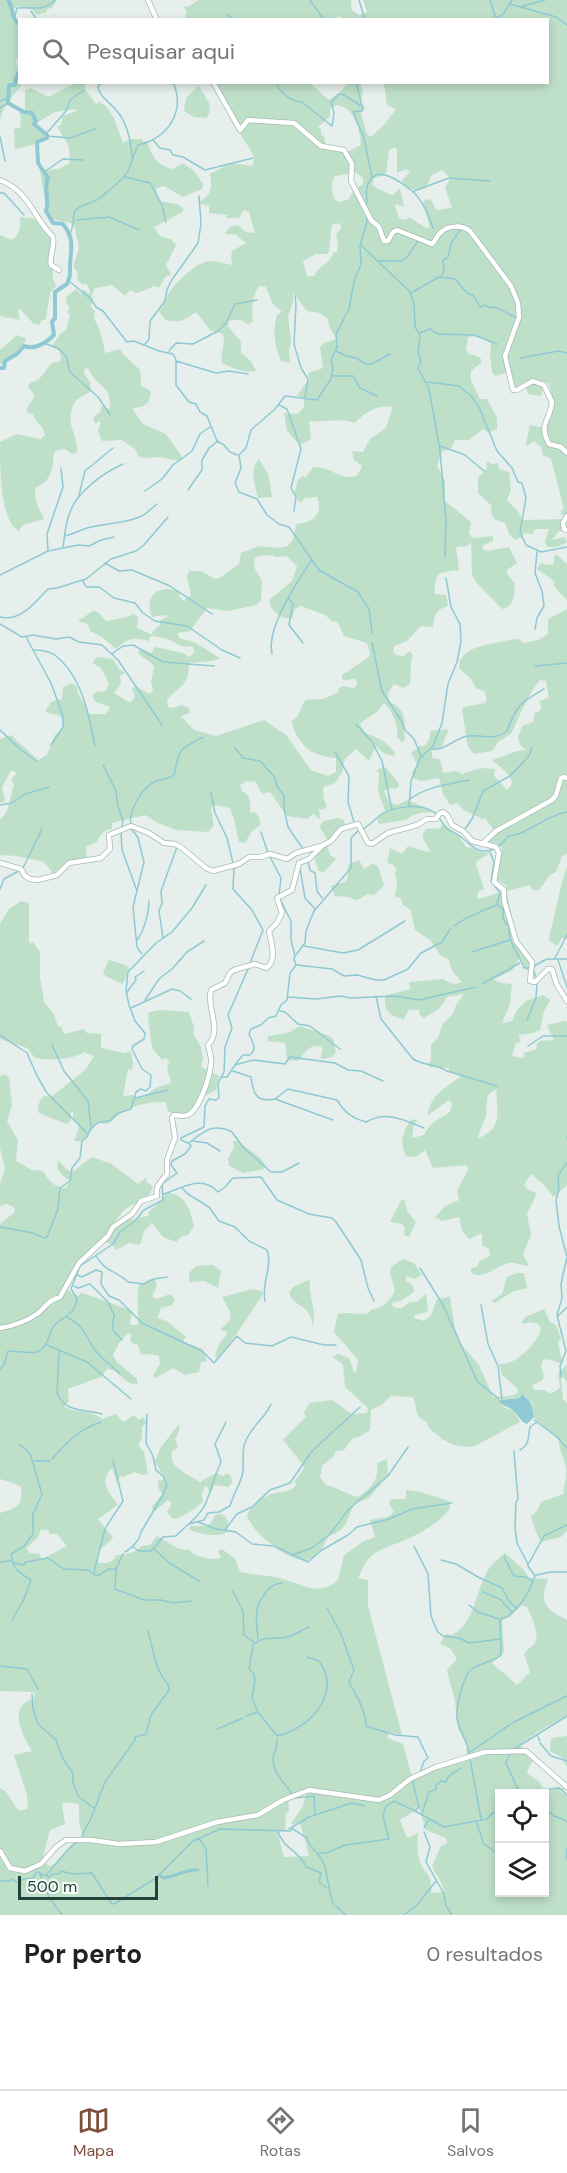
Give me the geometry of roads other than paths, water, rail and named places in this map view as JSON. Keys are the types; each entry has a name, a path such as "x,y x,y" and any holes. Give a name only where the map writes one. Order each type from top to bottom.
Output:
{"street":[{"path":"148,0 156,18"},
{"path":"214,84 240,130 248,120 287,121 294,123 321,146 339,148 347,153 352,164 351,181 371,220 379,227 384,241 388,241 393,232 397,230 432,244 439,233 449,228 464,227 470,231 511,286 518,303 519,318 506,347 505,358 513,391 533,381 547,389 552,407 543,428 544,434 549,444 561,447 567,453"},
{"path":"0,180 16,188 31,204 44,228 53,237 51,266 59,270"},
{"path":"567,516 563,523 564,529 567,530"},
{"path":"482,844 496,831 552,800 556,795 561,778 567,778"},
{"path":"0,863 21,868 25,876 30,879 38,880 57,875 69,863 101,858 110,849 109,835 131,826 165,843 175,844 213,871 239,864 249,857 270,854 287,859 296,853 331,841 341,829 355,824 359,824 368,843 372,844 388,833 417,825 426,819 436,819 441,812 447,815 452,825 463,831 472,841 495,846 498,850 494,882 504,890 504,900 517,944 532,962 530,982 535,982 548,969 552,969 557,985 567,1001"},
{"path":"0,1328 29,1319 48,1301 60,1297 79,1263 108,1236 113,1227 132,1214 141,1201 157,1196 160,1182 167,1174 167,1160 175,1138 172,1118 174,1115 186,1116 190,1113 204,1091 211,1067 211,1055 207,1047 215,1034 210,1005 212,989 225,983 234,970 253,964 264,968 271,965 272,942 269,931 277,923 282,913 276,898 292,890 299,863 309,859 323,845"},
{"path":"0,1851 10,1868 25,1871 41,1864 56,1847 66,1840 91,1840 116,1844 156,1842 217,1822 255,1816 309,1790 379,1800 390,1796 410,1779 436,1767 495,1750 526,1751 567,1787"}],"water":[{"path":"522,1394 531,1404 534,1417 527,1424 499,1400 520,1398"}],"waterway":[{"path":"8,0 18,23"},
{"path":"14,19 17,8 41,8 55,0"},
{"path":"310,0 323,18"},
{"path":"359,0 364,18"},
{"path":"490,0 495,16 498,18 512,0"},
{"path":"520,7 545,0"},
{"path":"510,4 556,17 567,25"},
{"path":"31,11 36,18"},
{"path":"228,15 232,18"},
{"path":"18,75 15,85 9,85 8,103 24,112 32,113 36,121 34,124 47,135 47,138 37,142 38,163 48,178 46,211 53,223 63,224 70,236 70,272"},
{"path":"100,84 98,87 101,94 120,115 126,126 132,157"},
{"path":"70,234 75,211 80,206 97,200 119,181 128,171 138,145 158,136 172,122 177,104 174,84"},
{"path":"278,84 286,96 302,102 332,126 334,113 331,102 339,94 363,107"},
{"path":"356,84 362,106"},
{"path":"46,134 66,111 70,100 84,90"},
{"path":"0,101 8,98"},
{"path":"0,108 8,103"},
{"path":"363,108 362,111 353,112 364,138 372,178"},
{"path":"47,136 70,138 95,129"},
{"path":"0,136 5,161"},
{"path":"153,140 160,148 170,150 173,155 183,157 205,170 253,158"},
{"path":"44,172 63,159 83,160"},
{"path":"367,203 367,189 372,178 377,175 389,176 416,194 433,228"},
{"path":"125,177 150,183 162,205 166,222"},
{"path":"414,191 449,178 490,181"},
{"path":"0,193 4,193 24,215"},
{"path":"145,344 149,339 150,321 165,301 171,281 198,243 201,224 199,196"},
{"path":"239,455 246,448 251,430 275,409 285,396 317,400 331,379 333,370 331,360 337,347 336,334 349,309 354,282 361,264 360,246 367,215"},
{"path":"77,220 109,217 139,230"},
{"path":"441,277 444,270 443,260 448,257 451,243 461,229"},
{"path":"379,261 402,261 419,239"},
{"path":"361,245 409,291 414,303 415,327 420,335 418,353 421,361 418,368 429,389 440,450 446,522 445,557"},
{"path":"0,368 4,368 5,361 17,354 24,346 40,345 54,335 52,322 55,318 55,292 67,284 70,275"},
{"path":"411,293 439,277 455,279 467,293 474,296 480,307 485,305 490,308 495,307 517,318"},
{"path":"69,281 103,311 127,342 134,341 173,354 176,360 176,385 189,402 196,404 200,412 207,416 217,441 237,455"},
{"path":"295,296 294,344 301,368 308,379 305,397"},
{"path":"169,351 176,343 193,344 218,331 226,323 235,304 257,300"},
{"path":"420,333 430,329 438,334 474,335 497,344"},
{"path":"43,343 58,348 66,356 70,372 98,397 110,415"},
{"path":"336,351 366,364 372,364 390,354"},
{"path":"520,358 558,351 567,353"},
{"path":"176,361 216,373 229,371 248,374"},
{"path":"332,376 353,376 360,388 377,396"},
{"path":"427,382 459,386 479,407 497,451 512,468 518,482 522,483 526,498 520,532 526,545 541,552 567,547"},
{"path":"279,405 287,409 301,449 291,488 296,497 294,511"},
{"path":"145,491 162,479 173,465 192,451 200,434 210,427"},
{"path":"188,490 202,470 202,460 209,448 218,441"},
{"path":"440,446 465,455 484,471"},
{"path":"79,495 85,471 113,448"},
{"path":"239,455 241,468 235,483 239,492 257,499 267,515 279,524 289,527 319,570 358,592 369,609 372,633"},
{"path":"63,547 68,519 77,499 99,478 123,464"},
{"path":"48,550 47,534 63,487 61,468"},
{"path":"65,536 87,528 135,519 157,504"},
{"path":"0,617 15,617 33,605 48,589 86,579 111,559 136,551 168,517"},
{"path":"0,575 48,551 78,545 89,546 114,537"},
{"path":"535,629 537,618 544,606 542,591 535,573 537,552"},
{"path":"272,654 271,643 278,619 311,561"},
{"path":"105,563 119,571 132,570 170,586 212,614"},
{"path":"409,807 411,781 420,758 433,746 442,723 448,684 457,662 461,641 460,624 451,607 446,578"},
{"path":"83,581 86,587 99,587 114,598 135,603 143,613 155,621 187,626 222,650 240,658"},
{"path":"288,598 293,604 289,625 303,643"},
{"path":"0,624 22,637 33,635 56,639 69,637 79,642 102,645 118,660 162,725"},
{"path":"26,637 51,683 63,716 63,727 51,745"},
{"path":"372,643 382,691 405,730 414,739 421,756"},
{"path":"112,654 123,646 133,645 163,662 214,666"},
{"path":"33,650 54,654 72,675 83,697 95,746"},
{"path":"535,666 567,663"},
{"path":"432,749 441,748 470,736 491,737 507,731 520,705 544,689"},
{"path":"356,724 372,742 382,761 392,810"},
{"path":"0,730 36,761"},
{"path":"131,825 132,813 141,794 156,781 174,775 181,751 203,737"},
{"path":"465,829 472,819 483,791 510,776 529,756 532,747"},
{"path":"235,748 243,758 260,761 274,776 284,796 288,827 303,849"},
{"path":"335,752 349,776 348,802 354,822"},
{"path":"103,765 116,791 118,807 123,820 122,827"},
{"path":"410,799 430,789 469,780"},
{"path":"0,805 12,803 25,794 49,787"},
{"path":"211,793 215,813 227,838 233,863"},
{"path":"363,829 382,814 403,807 425,808 437,815"},
{"path":"498,847 509,836 524,832 567,812"},
{"path":"440,819 448,829 476,849 484,851 495,849"},
{"path":"23,868 42,829"},
{"path":"132,829 138,838 144,862 133,907 137,947 142,954"},
{"path":"295,956 305,943 306,931 314,911 351,868 351,838 358,831"},
{"path":"121,832 122,850 137,891"},
{"path":"261,832 268,853"},
{"path":"163,938 159,911 162,903 161,891 177,847"},
{"path":"490,852 494,862 491,881 500,893 497,904"},
{"path":"269,855 281,878 279,895"},
{"path":"308,862 310,870 315,873 317,891 322,898"},
{"path":"234,868 233,889 252,910 263,930 250,963"},
{"path":"300,868 305,898 315,909"},
{"path":"0,889 4,879 19,871"},
{"path":"0,1227 47,1237 58,1209 60,1188 70,1181 72,1168 80,1158 82,1141 87,1137 91,1128 99,1122 110,1121 118,1113 131,1109 136,1092 141,1089 146,1091 150,1087 151,1075 142,1069 132,1049 144,1039 145,1033 135,1021 129,1005 126,991 128,972 156,943 172,932 192,908 206,885"},
{"path":"222,1077 227,1077 243,1055 250,1055 254,1050 249,1034 251,1029 261,1025 268,1018 276,1016 281,1005 287,1000 290,973 296,965 291,940 291,921 280,899"},
{"path":"137,940 146,922 149,901"},
{"path":"454,926 468,917 497,905"},
{"path":"498,905 503,909 503,919 509,927 512,943 524,968 530,968"},
{"path":"304,946 343,953 358,950 405,921"},
{"path":"297,965 332,969 344,976 357,975 384,980 408,969 421,953 442,942 450,929"},
{"path":"555,958 567,935"},
{"path":"472,952 510,940"},
{"path":"145,1000 159,979 187,952 204,941"},
{"path":"534,966 547,959 567,959"},
{"path":"558,960 567,987"},
{"path":"482,984 520,963"},
{"path":"533,968 536,978"},
{"path":"188,1143 181,1138 204,1127 205,1106 209,1099 219,1098 218,1083 224,1072 225,1047 232,1028 228,1015 248,969"},
{"path":"127,992 136,980 135,977 144,971"},
{"path":"527,1020 536,998 537,984"},
{"path":"288,997 316,999 341,996 351,998 395,996 419,1000 476,987"},
{"path":"131,1008 172,989 180,991 191,999"},
{"path":"376,996 381,1019 413,1059 497,1086"},
{"path":"280,1011 285,1012 298,1024 310,1026 340,1049"},
{"path":"0,1035 27,1053 47,1093 87,1133"},
{"path":"528,1046 543,1036 567,1036"},
{"path":"52,1045 64,1071 88,1101 91,1126"},
{"path":"235,1065 253,1060 285,1064 290,1057 335,1063 348,1070 361,1071 383,1081"},
{"path":"233,1071 251,1077 254,1092 264,1100 275,1099 333,1120"},
{"path":"275,1099 288,1089 337,1100 349,1114 366,1122 374,1118 388,1117 402,1119 424,1128"},
{"path":"135,1098 168,1090"},
{"path":"0,1369 4,1365 8,1351 34,1353 43,1348 54,1325 70,1313 76,1304 77,1298 71,1289 80,1266 113,1244 120,1232 135,1221 144,1210 163,1200 162,1184 177,1173 171,1165 172,1161 185,1154 191,1146 189,1143 199,1135 213,1128 231,1131 244,1148 271,1172 282,1172 299,1163"},
{"path":"193,1141 207,1143 220,1151"},
{"path":"561,1377 560,1366 566,1351 557,1315 562,1298 561,1284 567,1257 559,1226 556,1200 559,1189 558,1175 567,1163"},
{"path":"164,1194 199,1183 212,1187 218,1192 233,1178 261,1177 277,1200 309,1214 332,1218 336,1222 361,1260 374,1301"},
{"path":"182,1188 209,1207 219,1221 235,1227 249,1241 267,1250 269,1263 264,1288 265,1301"},
{"path":"96,1256 103,1265 128,1282 144,1284 154,1279 167,1277"},
{"path":"420,1268 443,1305 477,1381 499,1399"},
{"path":"78,1275 82,1277 96,1270 102,1272 101,1284 109,1296 119,1300 142,1323 202,1351 214,1363 237,1336 245,1343 272,1346 291,1337 324,1345 336,1345"},
{"path":"74,1286 78,1288 90,1284 108,1302 114,1315 112,1329 122,1340"},
{"path":"481,1305 488,1344 498,1366 502,1400"},
{"path":"557,1317 567,1307"},
{"path":"67,1317 81,1328 97,1353 120,1374"},
{"path":"47,1345 87,1362 131,1399"},
{"path":"59,1352 57,1393 60,1399 70,1407 102,1414"},
{"path":"189,1524 204,1520 208,1513 219,1512 230,1506 242,1476 245,1443 250,1432 271,1404"},
{"path":"225,1530 237,1514 252,1507 270,1490 290,1483 312,1451 360,1407"},
{"path":"125,1552 137,1541 167,1485 163,1476 156,1470 153,1456 146,1443 147,1414"},
{"path":"534,1420 556,1436 567,1448"},
{"path":"52,1459 74,1437 86,1428 101,1422"},
{"path":"133,1547 139,1551 151,1551 163,1537 176,1536 205,1505 221,1461 215,1444 226,1422"},
{"path":"520,1450 527,1443 530,1427 537,1422"},
{"path":"12,1620 24,1599 31,1580 17,1570 11,1554 24,1546 33,1534 33,1514 42,1494 31,1457 27,1450 19,1445"},
{"path":"292,1555 312,1548 330,1534 349,1509 388,1476 408,1447"},
{"path":"514,1451 518,1499 515,1528 517,1543 535,1576"},
{"path":"106,1527 123,1501 113,1460"},
{"path":"35,1461 50,1461"},
{"path":"198,1522 216,1529 236,1532 252,1544 274,1546 308,1562 357,1527 389,1519 412,1509 452,1503"},
{"path":"529,1563 544,1536 567,1525"},
{"path":"94,1572 105,1529"},
{"path":"414,1546 428,1574 431,1616 437,1631 443,1636 459,1638 469,1643 501,1639"},
{"path":"154,1549 168,1562 199,1581"},
{"path":"123,1554 116,1569 115,1589 144,1600"},
{"path":"504,1557 514,1576 526,1577 532,1581"},
{"path":"14,1563 24,1565 26,1562 48,1558 64,1569 88,1570 97,1576 109,1569 116,1569"},
{"path":"441,1560 456,1564 502,1588 509,1601 517,1609"},
{"path":"0,1562 11,1561"},
{"path":"536,1575 567,1572"},
{"path":"501,1619 518,1607 535,1576"},
{"path":"258,1639 256,1614 259,1604 269,1588 282,1583"},
{"path":"232,1590 243,1611 244,1635 254,1642"},
{"path":"483,1592 500,1599 512,1612 508,1616"},
{"path":"146,1600 172,1603 191,1601"},
{"path":"469,1605 478,1612 499,1619"},
{"path":"327,1608 341,1634 354,1670 349,1682 362,1709 366,1726 395,1735 418,1737 428,1758 424,1761 420,1773"},
{"path":"469,1754 457,1718 459,1699 469,1672 501,1655 500,1620"},
{"path":"277,1736 258,1712 252,1698 255,1681 254,1674 249,1669 253,1645 261,1640 291,1636 309,1627"},
{"path":"81,1838 105,1782 135,1737 146,1734 151,1715 169,1690 157,1666 148,1631"},
{"path":"277,1735 286,1734 304,1723 319,1709 324,1700 327,1681 324,1671 319,1661 307,1657"},
{"path":"0,1666 27,1669 38,1689"},
{"path":"32,1694 33,1709 38,1724 56,1740 63,1759 73,1773 73,1783 79,1797 94,1808"},
{"path":"470,1752 514,1722 567,1696"},
{"path":"246,1716 258,1712"},
{"path":"514,1749 567,1716"},
{"path":"217,1729 243,1718"},
{"path":"537,1735 540,1741"},
{"path":"277,1739 273,1763 280,1778 292,1794"},
{"path":"540,1743 551,1756 567,1761"},
{"path":"510,1753 506,1763 518,1789"},
{"path":"470,1759 481,1819"},
{"path":"422,1813 429,1792 436,1789 436,1785 441,1781 446,1782 450,1775 461,1768"},
{"path":"415,1779 413,1783 419,1807 416,1810"},
{"path":"549,1789 562,1789 567,1796"},
{"path":"295,1798 314,1796 315,1814"},
{"path":"387,1806 394,1801 444,1827 487,1819 495,1813"},
{"path":"289,1829 309,1817 352,1803 365,1806"},
{"path":"319,1853 326,1853 345,1845 389,1839 383,1816 386,1807"},
{"path":"549,1812 567,1822"},
{"path":"424,1828 429,1819"},
{"path":"476,1821 484,1844 495,1852"},
{"path":"158,1876 193,1841 220,1829 290,1831 293,1829 307,1838 323,1862 334,1905"},
{"path":"278,1831 283,1842 300,1857 306,1867 321,1873 319,1882 327,1888"},
{"path":"424,1832 430,1847 426,1862 444,1894 446,1906 452,1915"},
{"path":"199,1838 206,1849 208,1886"},
{"path":"47,1874 66,1851 78,1842"},
{"path":"566,1859 567,1848"},
{"path":"159,1875 164,1878 198,1870"},
{"path":"0,1881 11,1879 19,1883 23,1879 33,1878 37,1872 49,1877 61,1871 72,1874 92,1873 111,1903 114,1904 156,1878"},
{"path":"40,1874 49,1897 62,1915"},
{"path":"404,1915 417,1905 436,1881"},
{"path":"336,1906 346,1915"}]}
